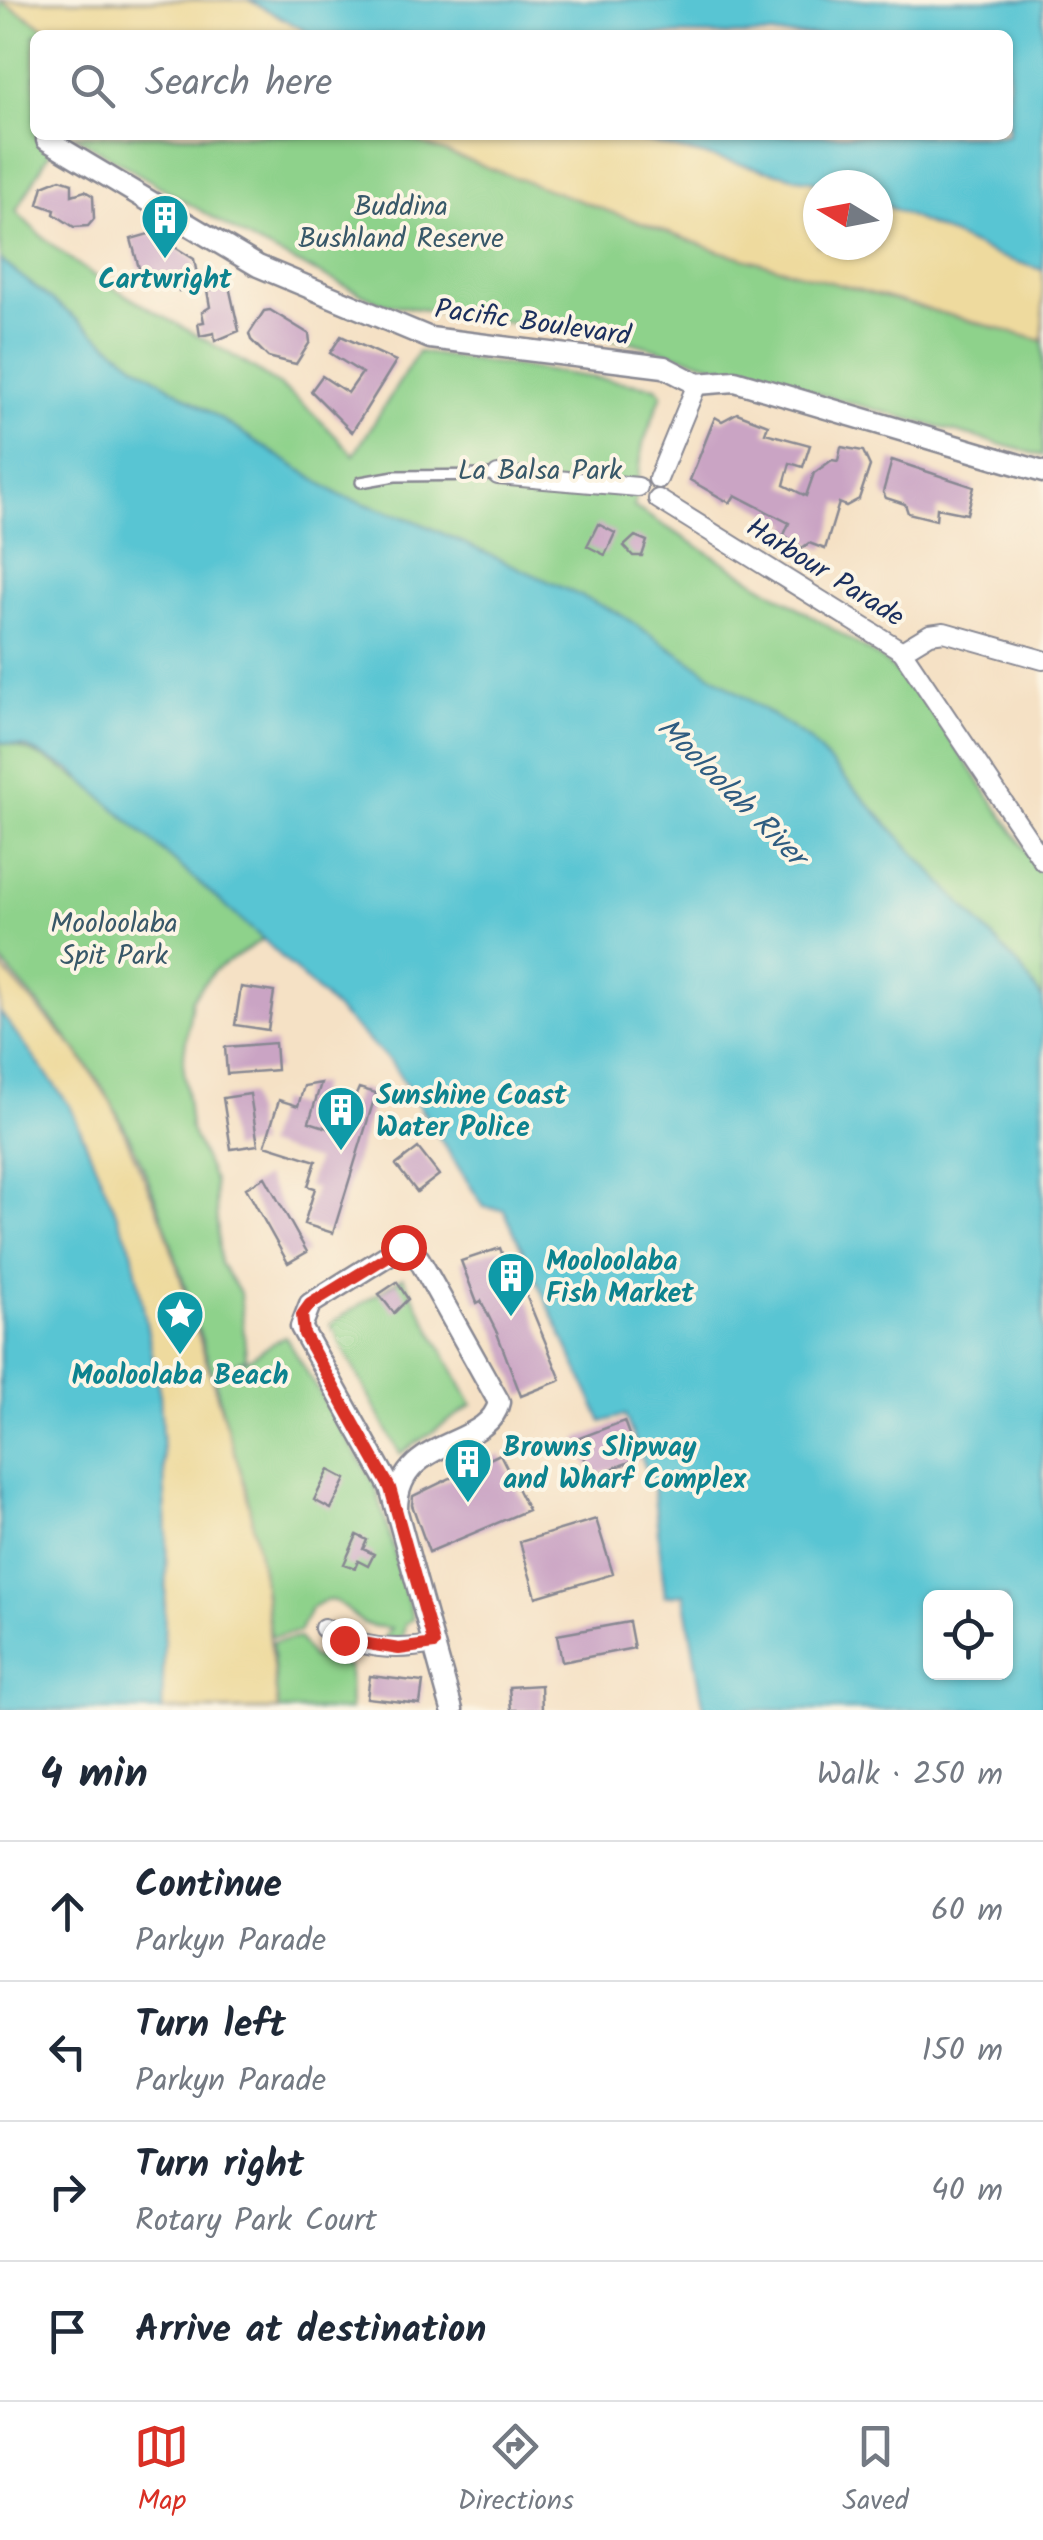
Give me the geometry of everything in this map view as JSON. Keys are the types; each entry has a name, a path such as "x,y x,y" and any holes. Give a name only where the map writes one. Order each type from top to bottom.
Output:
{"street":[{"name":"Pacific Boulevard","path":"47,140 258,266 430,338 664,367 698,384 736,381 1043,472"},
{"path":"658,479 698,384"},
{"path":"498,475 638,488"},
{"path":"638,488 644,478 658,479"},
{"path":"638,488 643,500 658,499 663,488 658,479"},
{"name":"Harbour Parade","path":"658,499 902,650 1043,861"},
{"path":"902,650 930,634 944,632 1043,660"},
{"path":"397,1508 398,1486 406,1470 487,1421 499,1402 419,1259 401,1247 310,1304 302,1320 304,1334 377,1460 397,1508 452,1710"},
{"path":"377,1460 387,1468 406,1470"},
{"path":"324,1628 359,1644 399,1649 434,1644"}],"lane":[{"path":"361,482 396,476 498,475"}],"green space":[{"name":"La Balsa Park","path":"0,1 49,30 30,30 30,140 57,140 16,211 79,265 224,350 293,396 354,455 418,352 656,387 662,394 643,444 634,507 883,660 921,695 1043,876 1043,1000 1020,967 808,739 618,613 415,521 341,496 136,365 0,260"},
{"name":"Buddina Bushland Reserve","path":"81,140 412,140 719,251 1043,341 1043,456 631,342 381,303 257,244"},
{"name":"Mooloolaba Spit Park","path":"0,742 33,753 103,796 263,939 214,971 192,999 183,1061 190,1128 214,1181 220,1263 240,1293 246,1357 214,1378 169,1236 126,1131 85,1062 0,960"},
{"path":"403,1277 472,1405 400,1454 330,1324"},
{"path":"285,1336 375,1484 413,1619 405,1624 402,1638 383,1639 391,1628 366,1624 341,1604 329,1600 310,1609 299,1632 271,1637 262,1571 215,1380"},
{"path":"299,1638 311,1657 349,1667 350,1710 278,1710 272,1642"}],"sand":[{"path":"0,0 249,0 304,30 49,30"},
{"path":"412,140 640,140 803,179 803,260 893,260 893,209 998,256 1043,270 1043,341 719,251"},
{"name":"Mooloolaba Beach","path":"0,966 76,1050 111,1102 163,1222 245,1486 262,1571 278,1710 162,1710 167,1536 160,1395 132,1250 70,1106 0,1028"}],"water":[{"path":"249,0 1043,0 1043,270 998,256 893,209 893,170 803,170 803,179 640,140 1013,140 1013,30 304,30"},
{"name":"Mooloolah River","path":"0,260 136,365 341,496 415,521 618,613 808,739 1020,967 1043,1000 1043,1710 704,1710 684,1594 665,1596 653,1486 625,1415 602,1422 504,1210 484,1207 391,1062 263,939 71,770 26,747 0,742"},
{"path":"0,1012 70,1106 132,1250 160,1395 167,1536 162,1710 0,1710"}],"building":[{"path":"60,179 72,183 72,195 85,191 93,196 94,219 88,226 74,227 54,214 55,210 38,204 43,186"},
{"name":"Cartwright","path":"152,233 194,259 199,285 179,291 177,285 170,287 139,268 131,239"},
{"path":"229,286 239,331 215,341 214,333 200,336 198,323 204,322 202,312 210,307 207,290"},
{"path":"270,310 309,334 310,342 296,364 268,357 251,340 249,334 264,311"},
{"path":"341,336 396,361 352,432 311,391 322,376 348,393 362,373 330,353"},
{"path":"737,413 768,425 765,433 810,445 803,467 790,463 784,485 806,496 814,473 832,460 838,461 841,447 863,451 870,466 859,499 846,506 839,503 825,549 809,543 802,548 784,535 789,523 735,495 730,503 690,480 715,417 722,421"},
{"path":"892,460 974,487 967,514 937,508 936,520 908,513 905,504 886,498 883,492"},
{"path":"598,524 615,533 605,555 587,546"},
{"path":"635,536 647,541 642,556 633,556 624,546"},
{"path":"241,987 274,992 268,1030 235,1025"},
{"path":"275,1043 277,1070 227,1074 225,1047"},
{"name":"Sunshine Coast Water Police","path":"321,1083 309,1122 340,1132 359,1088 376,1093 333,1233 304,1224 315,1188 308,1186 316,1161 265,1145 279,1100 298,1106 304,1086"},
{"path":"250,1094 258,1145 231,1149 223,1098"},
{"path":"418,1148 439,1175 417,1192 396,1165"},
{"path":"265,1177 307,1252 288,1263 246,1188"},
{"name":"Mooloolaba Fish Market","path":"500,1248 515,1288 526,1295 561,1380 521,1396 497,1333 481,1301 477,1303 461,1261"},
{"path":"397,1282 408,1299 394,1313 379,1294"},
{"path":"624,1421 638,1459 592,1476 577,1439"},
{"name":"Browns Slipway and Wharf Complex","path":"500,1454 528,1510 429,1552 412,1505 413,1496"},
{"path":"329,1470 346,1479 331,1509 314,1500"},
{"path":"596,1519 613,1574 536,1597 520,1542"},
{"path":"357,1535 367,1540 363,1549 374,1554 368,1566 358,1561 355,1568 344,1564"},
{"path":"629,1622 634,1648 562,1662 557,1635"},
{"path":"370,1676 423,1682 420,1704 367,1698"},
{"path":"541,1685 542,1710 511,1710 509,1687"}],"place":[{"name":"Cartwright","path":"165,260"},
{"name":"Sunshine Coast Water Police","path":"341,1152"},
{"name":"Mooloolaba Fish Market","path":"511,1318"},
{"name":"Mooloolaba Beach","path":"180,1356"},
{"name":"Browns Slipway and Wharf Complex","path":"468,1504"}],"route":[{"path":"344,1640 399,1649 434,1644 390,1488 301,1326 310,1304 403,1247"}]}
